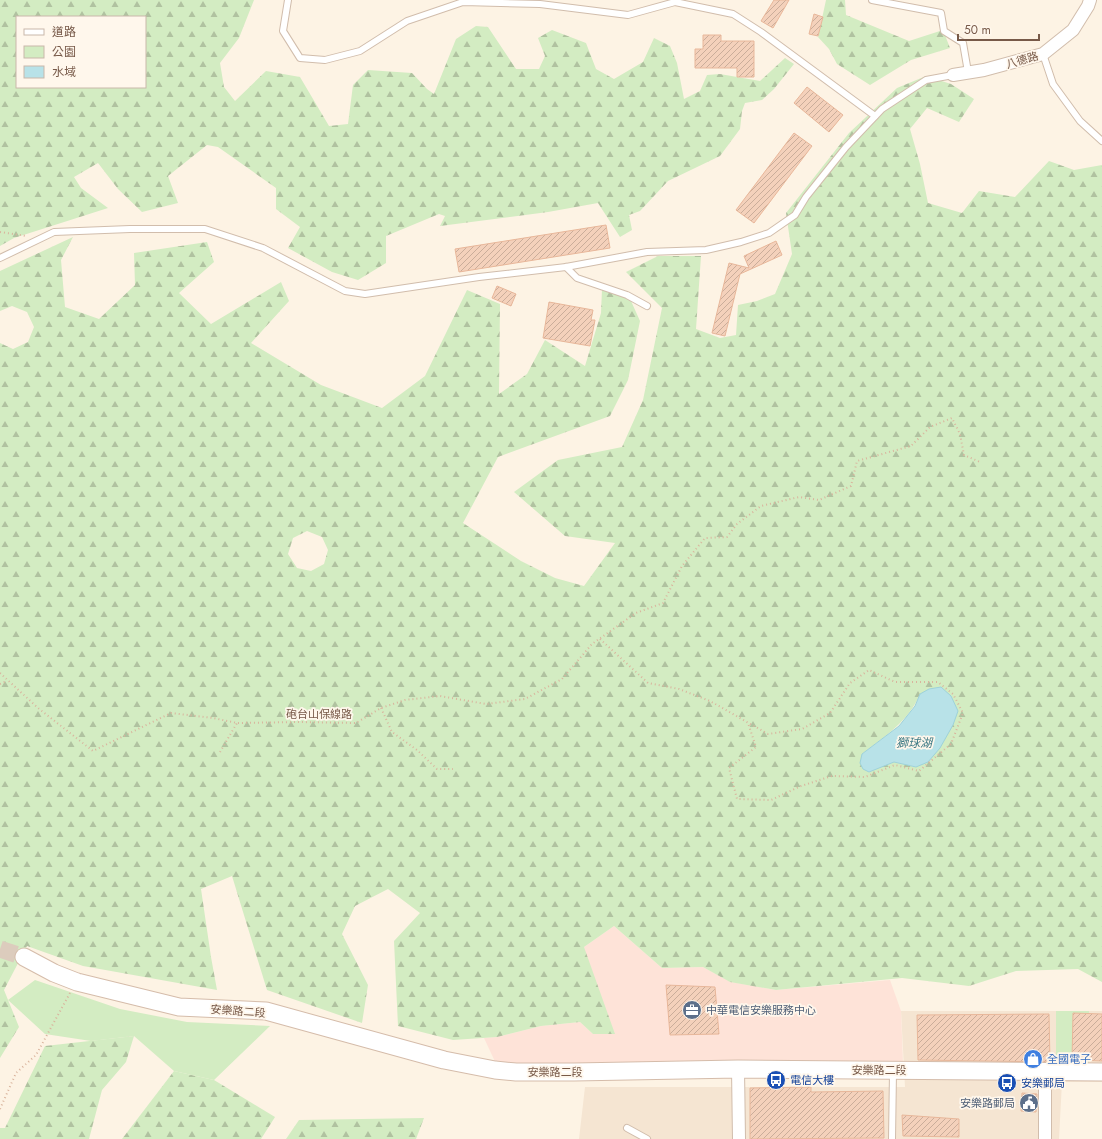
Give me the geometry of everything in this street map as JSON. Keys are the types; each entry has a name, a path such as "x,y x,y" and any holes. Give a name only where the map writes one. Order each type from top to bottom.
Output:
{"street":[{"name":"八德路","path":"952,75 984,70 1042,54 1073,30 1088,6 1090,0"},
{"name":"安樂路二段","path":"24,957 54,973 76,982 179,1007 266,1012 444,1060 495,1070 516,1072 738,1069 1102,1072"},
{"path":"738,1069 739,1139"},
{"path":"1045,1072 1045,1139"}],"lane":[{"path":"288,0 283,31 300,58 325,60 360,51 407,21 463,2 540,4 628,15 674,1 733,14 761,32 875,116"},
{"path":"872,0 941,13 944,31 963,43 968,72"},
{"path":"1042,54 1053,84 1080,121 1102,141"},
{"path":"0,258 54,232 130,229 205,230 263,248 344,291 365,294 479,277 566,267 647,252 706,250 741,242 769,233 795,215 806,197 846,147 882,109 926,80 952,75"},
{"path":"566,267 577,278 627,295 647,306"},
{"path":"892,1139 893,1070"},
{"path":"627,1128 647,1139"}],"path":[{"path":"0,232 42,238"},
{"name":"砲台山保線路","path":"0,673 38,708 93,751 171,713 213,718 237,723 356,723 380,708 405,700 440,696 486,704 526,699 562,680 592,644 636,613 663,603 682,566 705,538 727,537 737,524 760,506 799,497 820,500 852,486 857,461 911,446 930,428 952,418 960,434 964,455 980,462"},
{"path":"600,639 648,683 679,688 710,700 768,734 802,729 830,713 850,683 869,670 895,682 938,682 954,694 963,713 951,744 919,771 895,765 864,777 832,776 801,786 771,800 737,799 729,768 756,747 748,723"},
{"path":"0,684 7,681"},
{"path":"380,708 392,732 417,750 437,769 453,769"},
{"path":"220,752 237,723"},
{"path":"0,1109 16,1073 36,1055 76,982"}],"shaded area":[{"path":"614,926 662,968 703,967 731,982 776,990 890,980 901,1011 903,1063 633,1062 498,1068 484,1038 497,1037 541,1026 580,1022 593,1034 584,947"},
{"path":"901,1011 1102,1011 1102,1082 1062,1082 1059,1139 579,1139 585,1087 905,1087"}],"green space":[{"path":"0,0 254,0 239,38 220,63 224,87 235,101 266,71 300,77 329,126 348,124 353,85 368,70 412,73 427,89 434,94 456,39 476,26 488,27 516,69 539,69 545,56 538,38 552,30 586,43 596,69 614,79 643,62 654,38 670,46 677,63 684,99 700,91 707,75 720,74 760,81 785,58 794,64 774,89 762,100 745,103 742,111 740,129 720,156 668,181 640,211 629,215 632,230 620,237 598,203 548,212 440,226 445,216 439,214 386,236 386,263 358,280 332,272 288,248 300,227 276,209 276,188 218,147 207,145 168,176 178,203 142,212 118,189 98,163 74,177 81,188 108,208 14,238 0,246"},
{"path":"826,0 845,0 846,15 909,41 943,30 950,48 911,60 870,85 837,64 829,49 818,37"},
{"path":"926,76 951,84 974,99 959,122 927,108 910,129 920,164 928,203 962,213 979,191 1015,197 1049,161 1074,170 1102,165 1102,982 1078,969 1016,971 969,986 902,978 776,990 730,982 703,967 662,968 614,926 584,947 615,1034 593,1034 580,1022 541,1026 497,1037 453,1040 398,1026 394,941 420,913 388,889 355,906 342,934 368,985 362,1023 267,990 232,876 201,889 217,990 83,966 27,946 4,990 19,1027 0,1058 0,343 13,349 28,342 34,327 27,312 12,306 0,311 0,271 73,237 61,260 65,307 99,319 135,285 134,253 207,242 214,262 179,293 211,324 281,282 289,301 251,343 321,385 382,408 425,376 467,290 500,304 499,394 527,374 545,340 585,366 601,313 602,289 627,292 640,321 628,380 610,416 498,457 463,523 521,561 555,578 584,586 615,543 565,536 514,492 558,460 622,447 643,400 662,308 626,272 658,256 701,256 696,329 720,338 736,335 738,305 757,301 775,294 792,254 786,213 849,133 897,88","holes":["307,531 322,537 328,550 324,564 311,571 297,568 288,554 293,538","920,694 916,767 862,754 902,721 909,713"]},
{"path":"35,980 120,1009 187,1022 270,1026 214,1080 174,1071 134,1036 91,1041 45,1034 8,1000"},
{"path":"1056,1011 1089,1011 1089,1073 1056,1073"},
{"path":"134,1036 126,1062 102,1090 89,1139 0,1139 0,1128 5,1128 45,1046"},
{"path":"174,1071 214,1080 275,1117 261,1139 122,1139"},
{"path":"424,1118 416,1139 286,1139 299,1120"}],"water":[{"name":"獅球湖","path":"941,687 951,696 958,711 953,725 940,748 928,762 916,767 894,762 869,772 863,769 860,763 862,754 899,726 915,706 920,694 929,689"}],"building":[{"path":"774,0 789,0 773,28 761,21"},
{"path":"814,14 823,17 818,36 809,34"},
{"path":"703,35 721,35 721,41 754,41 754,77 737,77 737,68 695,68 695,49 703,49"},
{"path":"807,87 843,115 829,132 794,103"},
{"path":"794,133 812,146 754,223 736,210"},
{"path":"606,225 610,248 459,272 455,249"},
{"path":"776,241 782,255 740,274 725,336 712,333 729,263 749,268 744,256"},
{"path":"497,286 516,294 511,306 492,298"},
{"path":"549,302 593,310 591,320 595,320 590,346 543,338"},
{"name":"中華電信安樂服務中心","path":"666,985 715,987 719,1034 670,1035"},
{"path":"1073,1013 1102,1014 1102,1061 1072,1060"},
{"path":"1049,1014 1050,1062 918,1060 917,1015"},
{"path":"811,1087 811,1092 883,1091 884,1138 750,1139 750,1088"},
{"name":"安樂路郵局","path":"1022,1093 1037,1094 1036,1112 1021,1111"},
{"path":"902,1115 959,1119 959,1137 903,1136"}],"tunnel":[{"path":"0,949 24,957"}],"place":[{"name":"中華電信安樂服務中心","path":"692,1010"},
{"name":"全國電子","path":"1033,1059"},
{"name":"電信大樓","path":"776,1080"},
{"name":"安樂郵局","path":"1007,1083"},
{"name":"安樂路郵局","path":"1029,1103"}]}
